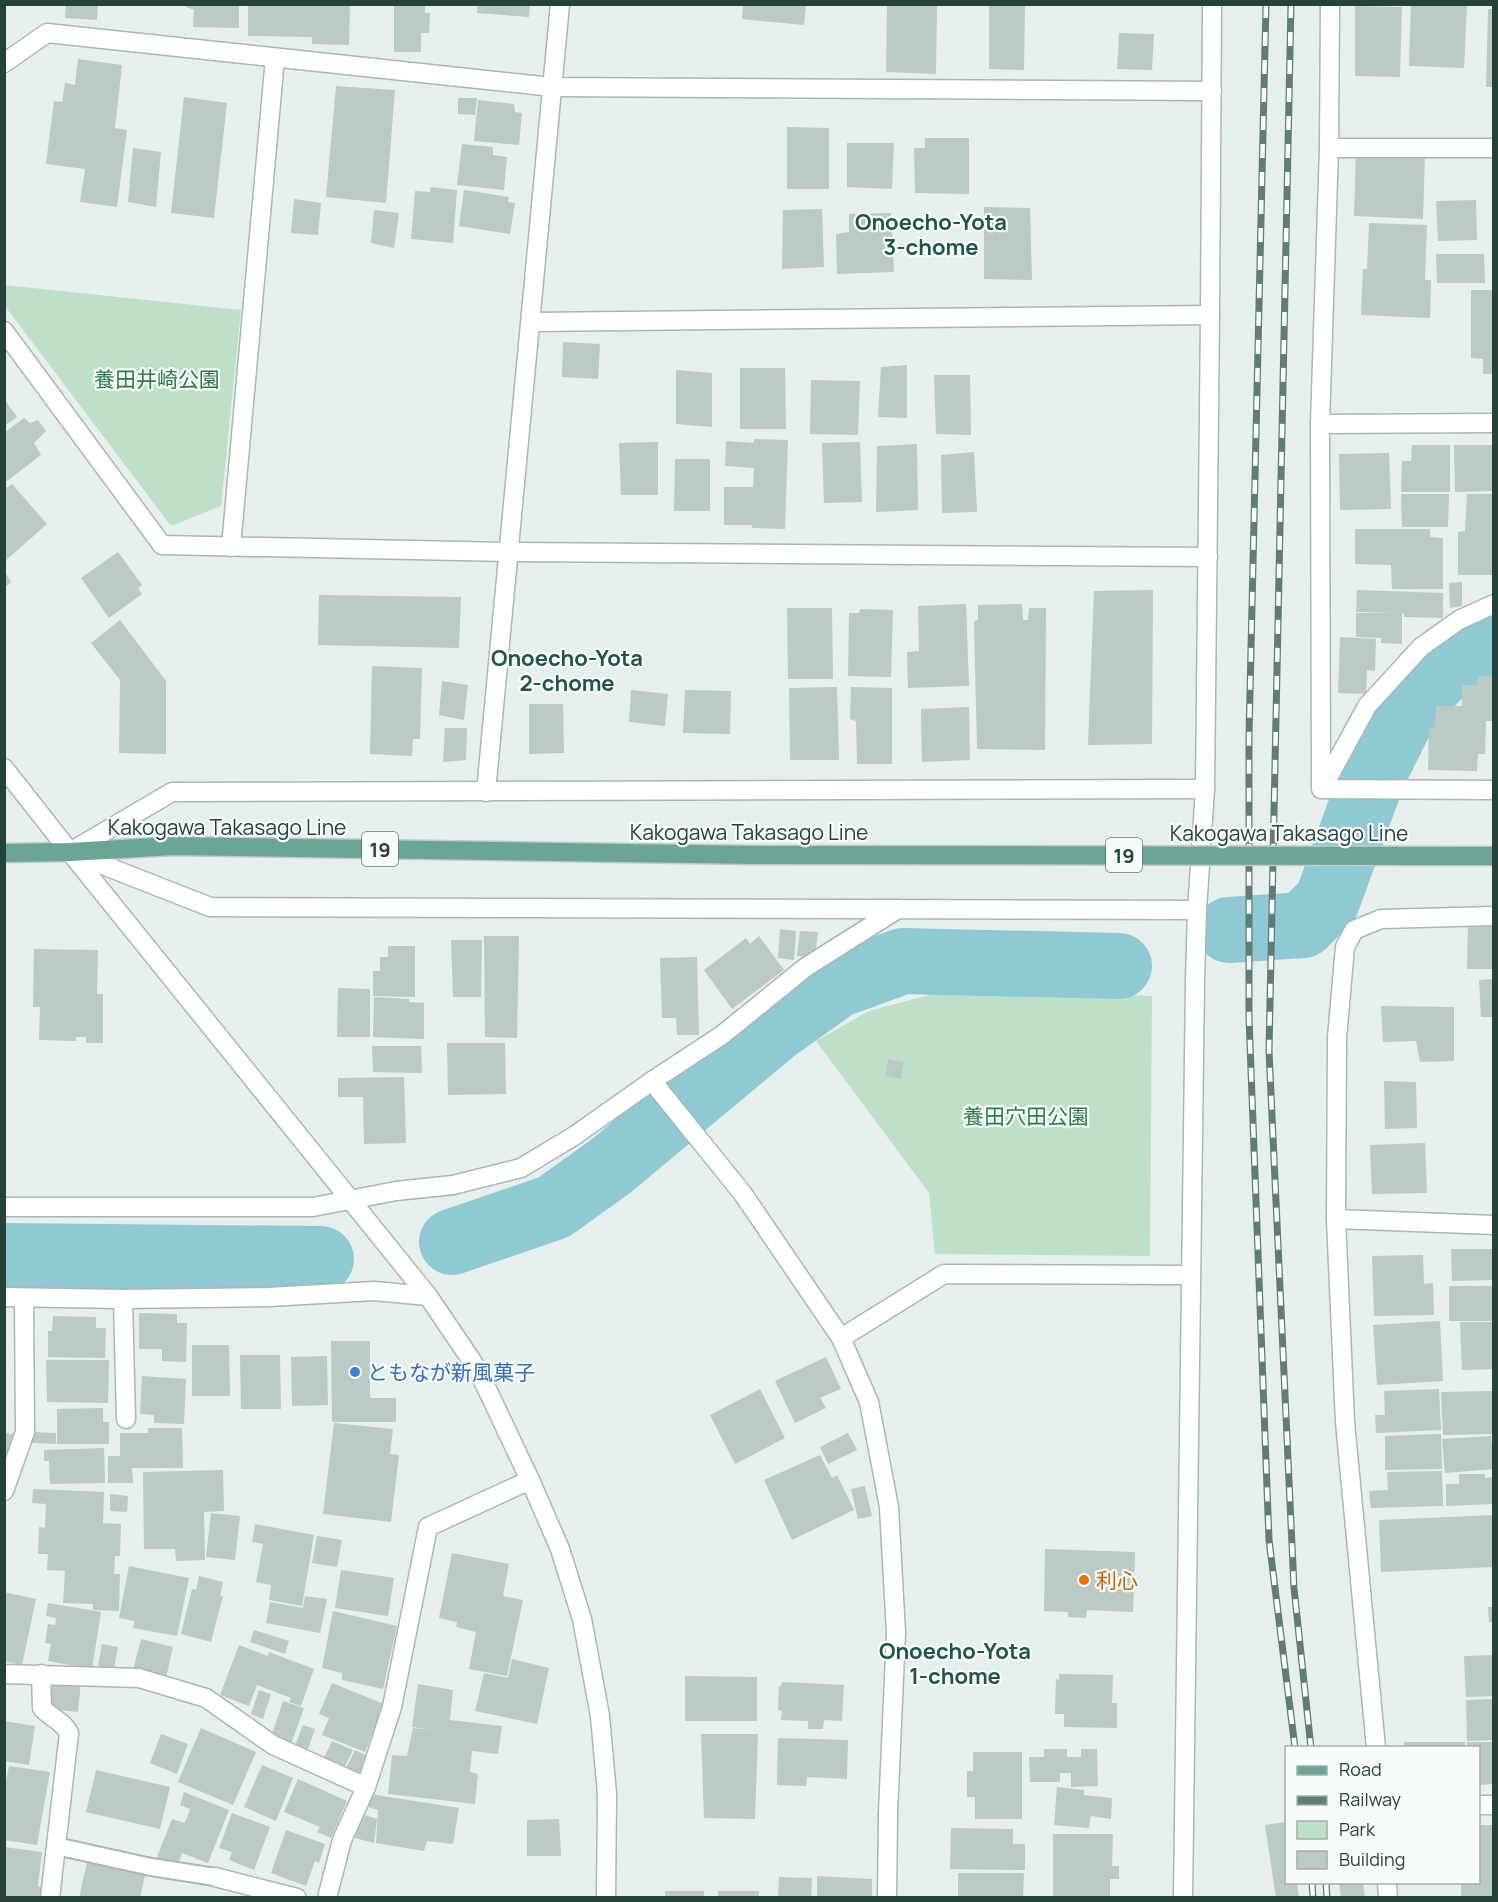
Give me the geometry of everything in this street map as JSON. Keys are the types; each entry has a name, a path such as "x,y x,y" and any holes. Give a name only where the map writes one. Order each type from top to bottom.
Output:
{"main road":[{"name":"Kakogawa Takasago Line","path":"4,853 173,846 755,855 1494,856"}],"street":[{"path":"486,792 560,4"},
{"path":"1183,1898 1197,910 1205,789 1212,4"},
{"path":"1321,789 1320,424 1329,148 1330,4"},
{"path":"4,63 47,33 552,87 1212,92"},
{"path":"231,547 275,58"},
{"path":"1329,148 1494,148"},
{"path":"531,322 1210,315"},
{"path":"4,331 162,545 509,552 1208,556"},
{"path":"1320,424 1494,423"},
{"path":"1321,789 1367,706 1421,647 1460,620 1494,604"},
{"path":"4,768 428,1296 478,1370 560,1549 582,1619 600,1716 607,1794 606,1898"},
{"path":"70,852 172,792 1205,789"},
{"path":"1321,789 1494,790"},
{"path":"70,852 210,907 1197,910"},
{"path":"4,1208 312,1207 396,1191 453,1185 520,1168 574,1136 722,1035 806,967 898,909"},
{"path":"1376,1746 1346,1422 1336,1219 1337,1038 1345,947 1354,930 1380,918 1494,916"},
{"path":"652,1081 743,1194 841,1338 869,1402 889,1507 896,1633 888,1813 887,1898"},
{"path":"1336,1219 1494,1225"},
{"path":"841,1338 944,1274 1191,1275"},
{"path":"4,1298 268,1297 374,1291 428,1296"},
{"path":"4,1491 25,1432 24,1298"},
{"path":"123,1299 126,1419"},
{"path":"327,1898 342,1840 366,1787 392,1707 428,1527 530,1480"},
{"path":"4,1674 140,1678 206,1698 273,1744 366,1787"},
{"path":"41,1674 42,1708 50,1716 65,1724 69,1733 50,1898"},
{"path":"215,1877 297,1898"}],"lane":[{"path":"56,1846 151,1867 215,1877"}],"green space":[{"name":"養田井崎公園","path":"5,285 241,310 221,506 171,526 5,306"},
{"name":"養田穴田公園","path":"1021,990 1152,996 1150,1256 935,1254 929,1193 816,1041 869,1011 933,994"}],"building":[{"path":"66,4 98,4 97,20 65,18"},
{"path":"186,4 239,4 239,28 193,27 194,10 186,7"},
{"path":"248,4 350,4 349,45 312,44 312,37 248,36"},
{"path":"394,4 425,4 425,13 430,13 429,33 421,33 421,52 394,52"},
{"path":"478,4 530,4 529,17 477,13"},
{"path":"743,4 806,4 804,25 742,19"},
{"path":"887,4 937,4 936,74 886,72"},
{"path":"989,4 1025,4 1024,70 989,69"},
{"path":"1411,4 1467,6 1464,68 1409,66"},
{"path":"1355,6 1402,7 1400,77 1355,76"},
{"path":"1488,9 1494,9 1494,87 1486,87"},
{"path":"1119,33 1154,34 1152,70 1117,69"},
{"path":"78,59 122,65 115,128 127,130 117,207 80,202 85,169 46,164 54,101 62,102 65,83 75,85"},
{"path":"336,86 395,90 386,203 326,197"},
{"path":"184,97 227,103 214,218 171,213"},
{"path":"458,98 477,98 475,115 458,114"},
{"path":"478,100 514,104 515,112 522,113 519,145 474,141"},
{"path":"787,127 829,128 829,189 787,189"},
{"path":"925,138 969,138 969,194 915,193 914,148 925,148"},
{"path":"847,143 894,143 892,189 847,187"},
{"path":"462,144 493,147 493,155 507,157 504,190 457,185"},
{"path":"133,148 161,152 156,207 128,202"},
{"path":"1356,150 1425,153 1423,219 1354,216"},
{"path":"431,187 457,190 453,243 411,239 415,191 430,192"},
{"path":"464,190 509,197 508,202 515,203 510,234 459,226"},
{"path":"294,199 321,203 318,235 291,233"},
{"path":"1476,200 1477,240 1438,241 1436,201"},
{"path":"984,207 1030,208 1032,280 984,279"},
{"path":"822,209 824,267 782,269 783,210"},
{"path":"374,210 399,213 394,248 371,243"},
{"path":"891,213 894,272 837,274 836,234 849,232 849,214"},
{"path":"1369,223 1427,225 1425,280 1431,280 1430,318 1361,315 1363,269 1367,269"},
{"path":"1436,254 1484,254 1485,283 1437,283"},
{"path":"1471,290 1494,290 1494,374 1483,374 1483,359 1471,358"},
{"path":"563,342 600,344 598,379 562,377"},
{"path":"907,365 907,418 878,417 881,367"},
{"path":"740,368 785,368 786,429 740,429"},
{"path":"676,370 712,373 712,427 676,424"},
{"path":"934,375 970,375 971,435 936,434"},
{"path":"811,380 860,381 858,435 810,434"},
{"path":"4,399 17,417 4,426"},
{"path":"24,418 30,423 38,420 46,431 34,443 41,455 7,481 4,479 4,433"},
{"path":"754,439 788,440 785,529 752,528 752,525 724,525 724,487 753,487 754,468 725,466 726,441 754,443"},
{"path":"658,442 658,495 621,495 619,443"},
{"path":"860,442 862,502 824,503 822,443"},
{"path":"917,444 918,510 876,512 877,446"},
{"path":"1412,445 1450,445 1450,492 1401,492 1402,461 1411,461"},
{"path":"1454,445 1494,445 1494,491 1455,492"},
{"path":"974,452 977,512 942,513 941,455"},
{"path":"1389,453 1391,509 1340,510 1339,454"},
{"path":"675,459 710,459 710,511 674,511"},
{"path":"12,484 47,524 4,562 4,490"},
{"path":"1401,494 1449,494 1448,527 1402,527"},
{"path":"1467,494 1494,494 1494,575 1458,575 1458,532 1465,531"},
{"path":"1355,529 1430,529 1430,537 1443,538 1443,589 1392,589 1391,565 1355,564"},
{"path":"118,552 142,585 138,588 142,594 109,618 81,578"},
{"path":"5,572 11,582 5,587"},
{"path":"1462,582 1462,606 1450,608 1449,583"},
{"path":"1153,590 1152,744 1088,745 1094,591"},
{"path":"1357,590 1443,593 1443,618 1404,617 1402,613 1402,644 1381,643 1381,638 1356,637 1356,613 1399,613 1356,612"},
{"path":"319,595 461,597 459,648 318,645"},
{"path":"966,604 969,686 908,688 907,652 919,651 918,606"},
{"path":"1022,604 1023,620 1028,620 1029,608 1046,608 1045,750 977,749 974,621 978,620 978,605"},
{"path":"787,608 832,608 833,679 788,679"},
{"path":"860,609 893,610 891,677 848,676 849,613 859,613"},
{"path":"120,620 166,681 166,754 119,753 120,680 91,643"},
{"path":"1340,637 1376,639 1375,671 1367,670 1366,694 1338,693"},
{"path":"372,666 422,668 420,739 413,739 412,756 370,754"},
{"path":"1478,676 1494,676 1494,721 1486,721 1485,754 1478,754 1477,771 1428,770 1429,729 1435,728 1436,706 1462,706 1462,685 1477,685"},
{"path":"442,681 468,685 464,720 439,715"},
{"path":"837,687 839,760 790,760 789,688"},
{"path":"851,687 892,688 892,764 857,764 856,721 850,719"},
{"path":"631,690 668,694 665,726 629,722"},
{"path":"685,690 731,691 730,734 683,733"},
{"path":"529,704 563,704 564,753 529,754"},
{"path":"969,707 970,760 922,762 921,709"},
{"path":"445,728 467,728 466,760 443,762"},
{"path":"1494,922 1494,969 1467,969 1468,923"},
{"path":"780,929 796,931 794,960 778,958"},
{"path":"800,931 818,932 815,957 797,956"},
{"path":"484,936 519,936 517,1038 485,1037"},
{"path":"759,936 784,970 732,1009 704,970 746,938 750,944"},
{"path":"451,940 482,940 481,997 453,997"},
{"path":"388,946 415,946 415,997 373,996 373,971 380,971 380,957 388,957"},
{"path":"34,949 98,950 97,994 103,994 103,1043 86,1043 86,1037 76,1037 76,1041 39,1040 40,1007 33,1007"},
{"path":"697,957 699,1035 677,1035 676,1018 662,1018 660,958"},
{"path":"1494,979 1494,1017 1481,1017 1479,980"},
{"path":"338,988 370,989 370,1037 337,1037"},
{"path":"374,997 409,999 409,1002 424,1003 424,1039 373,1037"},
{"path":"1381,1006 1454,1007 1454,1061 1420,1062 1416,1041 1383,1042"},
{"path":"447,1043 505,1043 506,1094 448,1095"},
{"path":"372,1046 421,1046 422,1073 373,1072"},
{"path":"888,1059 904,1062 901,1079 885,1076"},
{"path":"404,1077 406,1143 364,1144 363,1097 338,1097 338,1078"},
{"path":"1384,1081 1416,1082 1417,1128 1385,1129"},
{"path":"1425,1143 1427,1193 1372,1194 1370,1145"},
{"path":"1451,1249 1494,1249 1494,1280 1452,1281"},
{"path":"1423,1255 1424,1284 1433,1283 1434,1315 1374,1316 1372,1256"},
{"path":"1449,1286 1494,1286 1494,1321 1449,1321"},
{"path":"139,1313 177,1314 177,1323 187,1323 186,1362 162,1361 162,1349 139,1349"},
{"path":"53,1316 96,1317 96,1328 106,1328 105,1358 48,1357 48,1331 52,1331"},
{"path":"1440,1321 1443,1381 1377,1385 1373,1325"},
{"path":"1460,1322 1494,1322 1494,1369 1462,1370"},
{"path":"331,1341 370,1341 370,1398 396,1398 396,1422 332,1422"},
{"path":"192,1345 229,1345 230,1396 192,1396"},
{"path":"240,1355 280,1355 281,1409 241,1409"},
{"path":"327,1356 328,1405 292,1406 291,1357"},
{"path":"826,1357 841,1389 820,1398 826,1408 795,1423 775,1381"},
{"path":"46,1360 109,1360 108,1403 47,1402"},
{"path":"142,1376 186,1379 184,1424 154,1423 154,1415 140,1414"},
{"path":"760,1389 785,1438 735,1464 710,1415"},
{"path":"1439,1389 1441,1430 1376,1433 1375,1415 1385,1415 1384,1391"},
{"path":"1494,1391 1494,1434 1443,1435 1441,1392"},
{"path":"103,1408 103,1422 109,1422 109,1444 57,1444 57,1409"},
{"path":"334,1423 393,1429 390,1454 399,1455 391,1522 323,1514"},
{"path":"148,1428 182,1428 183,1468 132,1468 133,1483 108,1483 108,1456 120,1456 120,1433 148,1433"},
{"path":"4,1432 14,1435 5,1467 4,1467"},
{"path":"32,1432 56,1433 56,1444 32,1443"},
{"path":"848,1433 857,1450 828,1464 820,1447"},
{"path":"1441,1434 1442,1469 1385,1470 1385,1436"},
{"path":"1491,1436 1494,1469 1445,1473 1442,1439"},
{"path":"104,1448 105,1483 50,1484 49,1461 44,1461 44,1450"},
{"path":"820,1455 832,1478 837,1475 854,1510 792,1540 764,1480"},
{"path":"223,1470 224,1511 204,1512 205,1560 176,1561 175,1549 144,1549 143,1472"},
{"path":"1442,1471 1443,1506 1371,1508 1369,1491 1388,1490 1387,1472"},
{"path":"1459,1474 1485,1474 1485,1478 1494,1477 1494,1504 1446,1506 1446,1484 1459,1484"},
{"path":"865,1486 872,1516 858,1519 851,1489"},
{"path":"33,1489 104,1492 103,1523 121,1524 120,1556 115,1556 114,1574 120,1574 119,1611 93,1610 93,1604 63,1603 65,1571 47,1570 48,1554 38,1554 39,1527 45,1528 46,1504 32,1503"},
{"path":"110,1494 128,1496 127,1512 110,1511"},
{"path":"211,1513 240,1516 235,1560 206,1557"},
{"path":"1494,1515 1494,1567 1381,1572 1379,1520"},
{"path":"255,1524 314,1535 302,1606 269,1600 271,1585 256,1582 263,1544 252,1542"},
{"path":"317,1536 342,1540 337,1567 312,1563"},
{"path":"1045,1549 1135,1552 1133,1612 1087,1610 1086,1618 1068,1617 1068,1612 1044,1611"},
{"path":"452,1553 509,1564 503,1596 523,1600 507,1676 469,1669 476,1632 456,1627 457,1622 439,1618"},
{"path":"129,1566 189,1578 177,1636 133,1628 135,1621 119,1618"},
{"path":"341,1570 394,1578 388,1616 335,1608"},
{"path":"199,1576 223,1582 220,1596 223,1596 211,1642 181,1634 192,1589 196,1590"},
{"path":"4,1592 36,1599 22,1665 4,1661"},
{"path":"305,1596 327,1599 320,1633 266,1623 270,1602 303,1608"},
{"path":"48,1603 101,1612 92,1669 48,1661 51,1644 45,1643 48,1624 55,1625 56,1618 46,1616"},
{"path":"1488,1607 1494,1607 1494,1622 1489,1622"},
{"path":"333,1611 397,1626 383,1689 342,1680 342,1673 322,1668"},
{"path":"254,1630 289,1641 285,1654 250,1642"},
{"path":"141,1639 173,1647 166,1678 133,1670"},
{"path":"102,1644 118,1647 114,1669 98,1666"},
{"path":"239,1645 268,1656 269,1652 314,1669 301,1706 289,1702 291,1698 257,1685 249,1706 220,1695"},
{"path":"1494,1655 1494,1696 1466,1697 1464,1656"},
{"path":"512,1659 549,1668 537,1724 475,1711 484,1673 508,1678"},
{"path":"1059,1674 1113,1675 1112,1703 1117,1703 1117,1728 1064,1727 1064,1714 1055,1714 1056,1679 1059,1680"},
{"path":"685,1676 757,1677 757,1721 685,1721"},
{"path":"53,1679 81,1682 78,1712 50,1709"},
{"path":"782,1682 844,1685 842,1721 824,1720 823,1729 808,1729 808,1721 781,1720 782,1711 778,1710 779,1686"},
{"path":"332,1683 384,1704 365,1752 322,1735 329,1718 319,1714"},
{"path":"418,1684 453,1690 450,1720 502,1726 498,1754 472,1751 470,1772 478,1774 475,1804 388,1794 392,1755 407,1756 413,1728 433,1730 412,1727"},
{"path":"259,1690 271,1694 263,1719 251,1714"},
{"path":"1494,1699 1494,1740 1467,1741 1466,1700"},
{"path":"283,1701 304,1708 291,1744 271,1737"},
{"path":"4,1721 35,1726 29,1765 4,1761"},
{"path":"303,1725 315,1729 307,1752 294,1748"},
{"path":"201,1728 256,1752 233,1805 178,1782"},
{"path":"161,1734 188,1744 177,1774 150,1763"},
{"path":"701,1734 758,1734 755,1819 704,1818"},
{"path":"778,1738 848,1740 847,1779 807,1777 806,1786 777,1785"},
{"path":"332,1741 353,1750 344,1768 324,1758"},
{"path":"1404,1742 1465,1742 1465,1746 1404,1746"},
{"path":"1467,1742 1494,1742 1494,1784 1480,1785 1480,1746 1467,1746"},
{"path":"1044,1749 1067,1749 1067,1757 1081,1757 1081,1749 1097,1749 1098,1786 1071,1787 1071,1773 1060,1773 1060,1782 1030,1782 1029,1757 1044,1757"},
{"path":"355,1750 368,1756 359,1773 346,1768"},
{"path":"973,1752 1022,1752 1022,1819 975,1819 975,1797 967,1797 967,1771 973,1771"},
{"path":"262,1765 293,1778 276,1821 244,1807"},
{"path":"9,1766 50,1772 37,1845 4,1840 4,1792"},
{"path":"96,1770 170,1787 160,1829 86,1812"},
{"path":"298,1779 347,1801 331,1838 317,1832 320,1827 284,1812"},
{"path":"1057,1787 1084,1790 1084,1795 1112,1798 1111,1819 1091,1816 1089,1828 1054,1825"},
{"path":"184,1792 229,1810 208,1863 182,1853 178,1865 157,1857 172,1819 185,1823 190,1809 180,1805"},
{"path":"370,1794 459,1808 453,1844 427,1841 424,1851 376,1843 378,1810 368,1807"},
{"path":"232,1813 270,1827 254,1870 229,1860 232,1852 219,1848"},
{"path":"365,1815 377,1819 374,1843 351,1837 355,1823 361,1824"},
{"path":"559,1819 561,1856 527,1856 527,1820"},
{"path":"1285,1822 1285,1884 1297,1884 1299,1898 1276,1898 1265,1825"},
{"path":"1480,1825 1494,1825 1494,1898 1461,1898 1461,1884 1480,1884"},
{"path":"951,1828 1013,1829 1013,1844 1025,1844 1025,1870 950,1869"},
{"path":"286,1830 325,1844 319,1863 315,1861 306,1886 271,1873"},
{"path":"1053,1834 1113,1834 1112,1866 1119,1866 1119,1879 1110,1879 1110,1896 1053,1898"},
{"path":"4,1847 42,1852 38,1886 43,1888 42,1898 4,1898"},
{"path":"87,1862 145,1875 140,1898 79,1898"},
{"path":"958,1873 1024,1873 1023,1898 958,1898"},
{"path":"817,1876 872,1879 872,1898 817,1898"},
{"path":"779,1877 812,1878 811,1898 778,1898"},
{"path":"1339,1884 1363,1884 1365,1898 1341,1898"},
{"path":"665,1891 704,1891 704,1898 665,1898"},
{"path":"718,1891 759,1891 759,1898 718,1898"}],"waterway":[{"path":"1229,930 1303,925 1327,901 1373,775 1405,711 1446,667 1494,639"},
{"path":"452,1242 554,1207 611,1166 774,1030 837,985 903,961 1119,966"},
{"path":"4,1256 321,1259"}],"railway":[{"path":"1266,4 1249,735 1249,1018 1269,1540 1295,1746"},
{"path":"1291,4 1269,1051 1294,1588 1311,1746"},
{"path":"1312,1884 1313,1898"},
{"path":"1326,1884 1327,1898"}],"place":[{"name":"ともなが新風菓子","path":"355,1372"},
{"name":"利心","path":"1084,1580"}],"district":[{"name":"Onoecho-Yota 3-chome","path":"931,234"},
{"name":"Onoecho-Yota 2-chome","path":"567,670"},
{"name":"Onoecho-Yota 1-chome","path":"955,1664"}]}
